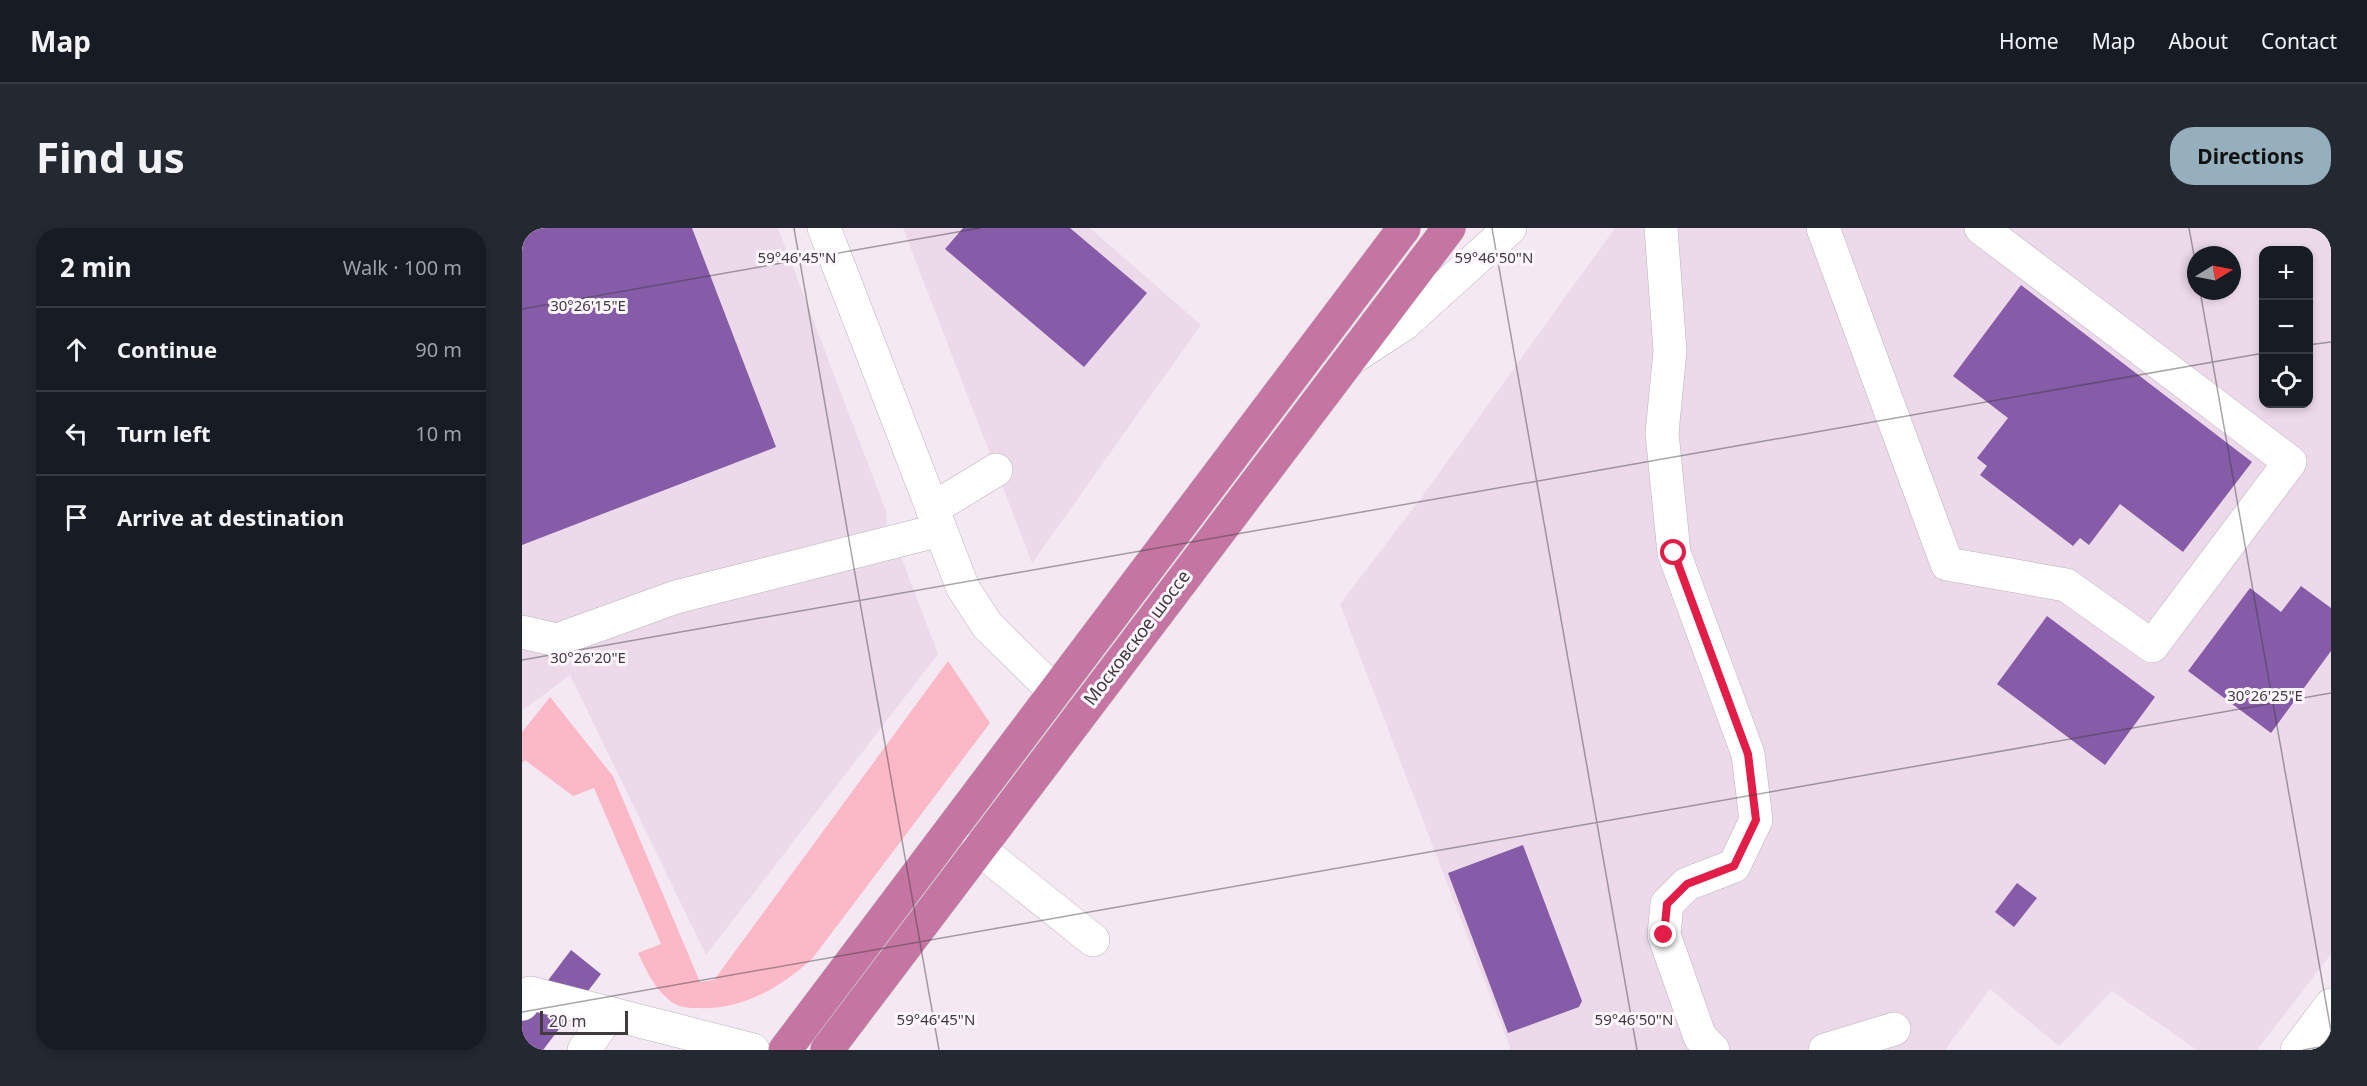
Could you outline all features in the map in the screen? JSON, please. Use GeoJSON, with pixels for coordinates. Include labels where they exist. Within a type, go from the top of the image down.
{"type":"FeatureCollection","features":[{"type":"Feature","properties":{"kind":"highway","name":"Московское шоссе"},"geometry":{"type":"LineString","coordinates":[[785,1050],[1404,228]]}},
{"type":"Feature","properties":{"kind":"highway","name":"Московское шоссе"},"geometry":{"type":"LineString","coordinates":[[826,1050],[1449,228]]}},
{"type":"Feature","properties":{"kind":"street"},"geometry":{"type":"LineString","coordinates":[[824,228],[963,588],[987,625],[1055,692]]}},
{"type":"Feature","properties":{"kind":"street"},"geometry":{"type":"LineString","coordinates":[[1348,361],[1404,324],[1510,228]]}},
{"type":"Feature","properties":{"kind":"street"},"geometry":{"type":"LineString","coordinates":[[1661,228],[1670,351],[1662,433],[1674,553],[1748,754],[1756,820],[1734,866],[1687,884],[1667,904],[1664,935],[1700,1037],[1713,1050]]}},
{"type":"Feature","properties":{"kind":"street"},"geometry":{"type":"LineString","coordinates":[[1823,228],[1947,564],[2066,585],[2152,646],[2290,462],[1981,228]]}},
{"type":"Feature","properties":{"kind":"street"},"geometry":{"type":"LineString","coordinates":[[522,632],[557,640],[676,597],[936,519],[996,470]]}},
{"type":"Feature","properties":{"kind":"street"},"geometry":{"type":"LineString","coordinates":[[978,848],[1093,940]]}},
{"type":"Feature","properties":{"kind":"street"},"geometry":{"type":"LineString","coordinates":[[522,1004],[530,993],[753,1050]]}},
{"type":"Feature","properties":{"kind":"street"},"geometry":{"type":"LineString","coordinates":[[2297,1050],[2331,1005]]}},
{"type":"Feature","properties":{"kind":"street"},"geometry":{"type":"LineString","coordinates":[[584,1050],[610,1013]]}},
{"type":"Feature","properties":{"kind":"street"},"geometry":{"type":"LineString","coordinates":[[1825,1050],[1894,1029]]}},
{"type":"Feature","properties":{"kind":"shaded area"},"geometry":{"type":"Polygon","coordinates":[[[522,228],[778,228],[886,511],[888,561],[895,541],[938,654],[706,955],[570,675],[522,711],[522,228]]]}},
{"type":"Feature","properties":{"kind":"shaded area"},"geometry":{"type":"Polygon","coordinates":[[[903,228],[1090,228],[1201,325],[1032,563],[903,228]]]}},
{"type":"Feature","properties":{"kind":"shaded area"},"geometry":{"type":"Polygon","coordinates":[[[1615,228],[2331,228],[2331,954],[2257,1050],[2197,1050],[2112,991],[2059,1046],[1990,989],[1945,1050],[1511,1050],[1340,604],[1418,502],[1615,228]]]}},
{"type":"Feature","properties":{"kind":"shaded area"},"geometry":{"type":"Polygon","coordinates":[[[948,661],[990,723],[812,959],[773,988],[745,1001],[714,1008],[689,1008],[671,1002],[654,983],[638,953],[661,944],[594,788],[573,796],[525,760],[522,763],[522,732],[550,697],[613,776],[700,982],[714,980],[948,661]]]}},
{"type":"Feature","properties":{"kind":"building"},"geometry":{"type":"Polygon","coordinates":[[[522,228],[692,228],[776,447],[522,545],[522,228]]]}},
{"type":"Feature","properties":{"kind":"building"},"geometry":{"type":"Polygon","coordinates":[[[963,228],[1070,228],[1147,293],[1084,367],[945,249],[963,228]]]}},
{"type":"Feature","properties":{"kind":"building"},"geometry":{"type":"Polygon","coordinates":[[[2021,285],[2252,462],[2183,552],[2120,504],[2089,545],[2080,538],[2073,546],[1980,475],[1987,466],[1977,458],[2008,418],[1953,376],[2021,285]]]}},
{"type":"Feature","properties":{"kind":"building"},"geometry":{"type":"Polygon","coordinates":[[[2301,586],[2331,608],[2331,651],[2271,733],[2188,671],[2250,588],[2281,612],[2301,586]]]}},
{"type":"Feature","properties":{"kind":"building"},"geometry":{"type":"Polygon","coordinates":[[[2047,616],[2155,697],[2105,765],[1997,684],[2047,616]]]}},
{"type":"Feature","properties":{"kind":"building"},"geometry":{"type":"Polygon","coordinates":[[[1523,845],[1582,1001],[1579,1007],[1508,1033],[1448,873],[1523,845]]]}},
{"type":"Feature","properties":{"kind":"building"},"geometry":{"type":"Polygon","coordinates":[[[2017,883],[2037,898],[2014,927],[1995,912],[2017,883]]]}},
{"type":"Feature","properties":{"kind":"building"},"geometry":{"type":"Polygon","coordinates":[[[571,950],[601,974],[543,1050],[522,1050],[522,1015],[571,950]]]}},
{"type":"Feature","properties":{"kind":"route"},"geometry":{"type":"LineString","coordinates":[[1664,935],[1667,904],[1687,884],[1734,866],[1756,820],[1748,754],[1674,553]]}}]}
